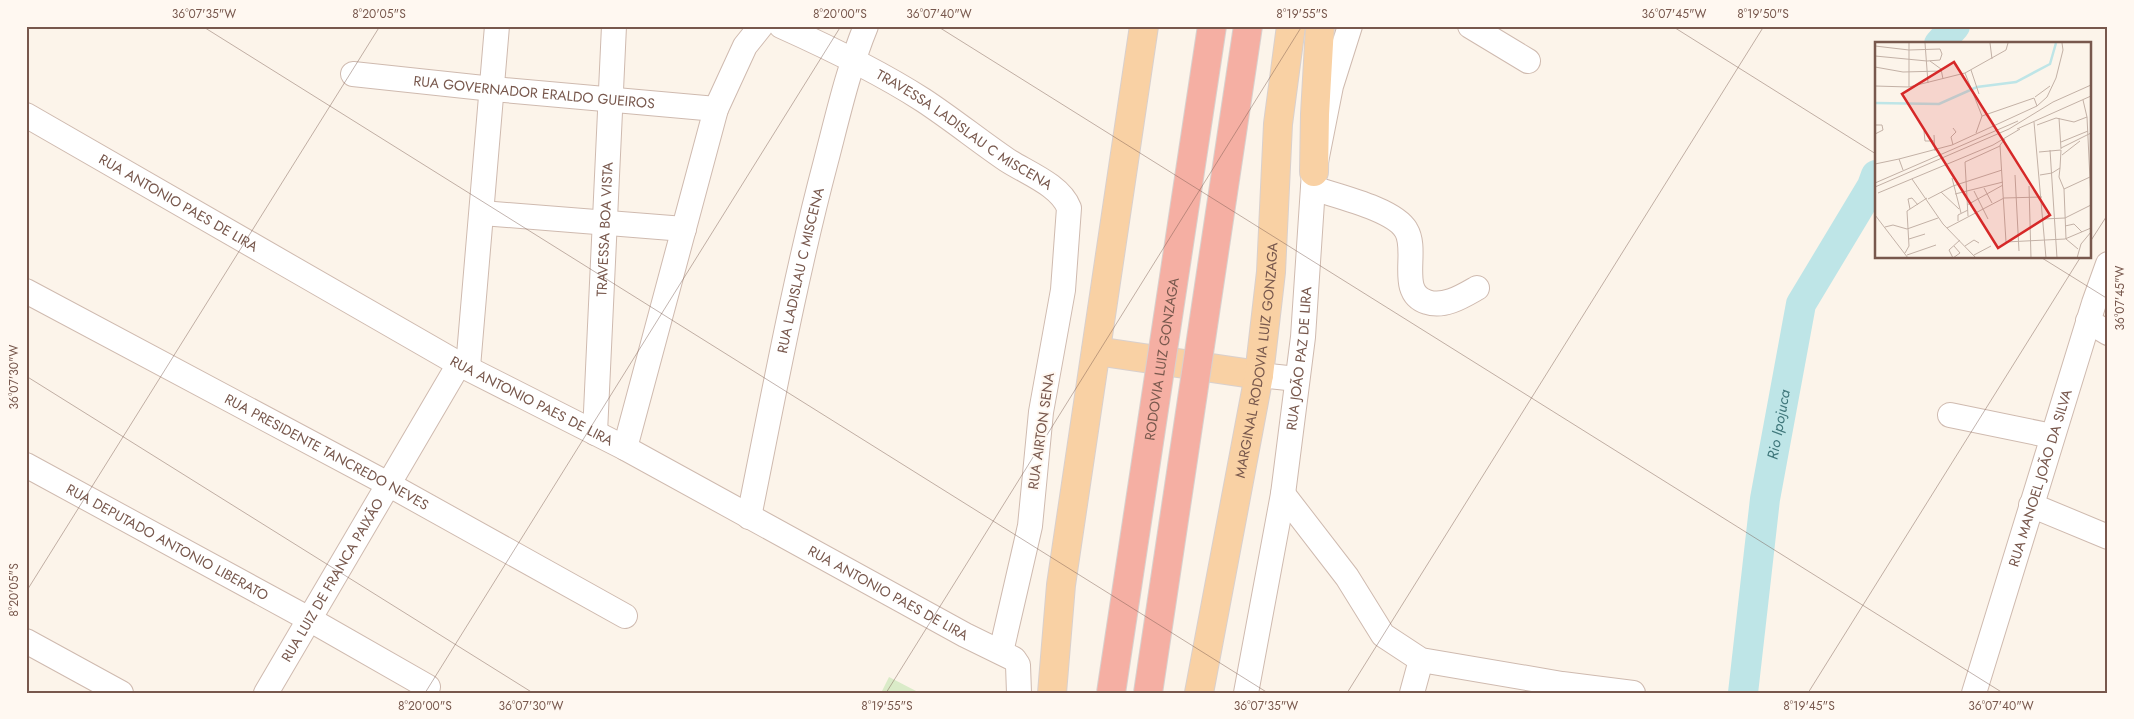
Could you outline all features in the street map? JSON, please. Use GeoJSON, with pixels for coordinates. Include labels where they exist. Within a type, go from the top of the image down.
{"type":"FeatureCollection","features":[{"type":"Feature","properties":{"kind":"highway","name":"RODOVIA LUIZ GONZAGA"},"geometry":{"type":"LineString","coordinates":[[1110,693],[1212,26]]}},
{"type":"Feature","properties":{"kind":"highway"},"geometry":{"type":"LineString","coordinates":[[1148,693],[1248,26]]}},
{"type":"Feature","properties":{"kind":"main road"},"geometry":{"type":"LineString","coordinates":[[1052,693],[1061,585],[1144,26]]}},
{"type":"Feature","properties":{"kind":"main road","name":"MARGINAL RODOVIA LUIZ GONZAGA"},"geometry":{"type":"LineString","coordinates":[[1199,693],[1259,375],[1271,272],[1278,124],[1292,26]]}},
{"type":"Feature","properties":{"kind":"main road"},"geometry":{"type":"LineString","coordinates":[[1314,180],[1315,114],[1320,26]]}},
{"type":"Feature","properties":{"kind":"main road"},"geometry":{"type":"LineString","coordinates":[[1096,351],[1259,375]]}},
{"type":"Feature","properties":{"kind":"street","name":"RUA LUIZ DE FRANCA PAIXÃO"},"geometry":{"type":"LineString","coordinates":[[266,693],[388,484],[464,365],[482,213],[497,26]]}},
{"type":"Feature","properties":{"kind":"street","name":"TRAVESSA BOA VISTA"},"geometry":{"type":"LineString","coordinates":[[595,432],[614,26]]}},
{"type":"Feature","properties":{"kind":"street"},"geometry":{"type":"LineString","coordinates":[[625,448],[716,109],[745,46],[761,26]]}},
{"type":"Feature","properties":{"kind":"street"},"geometry":{"type":"LineString","coordinates":[[781,26],[853,59]]}},
{"type":"Feature","properties":{"kind":"street","name":"RUA LADISLAU C MISCENA"},"geometry":{"type":"LineString","coordinates":[[749,517],[797,277],[853,59],[866,26]]}},
{"type":"Feature","properties":{"kind":"street","name":"RUA JOÃO PAZ DE LIRA"},"geometry":{"type":"LineString","coordinates":[[1246,693],[1283,494],[1304,328],[1314,180],[1331,86],[1350,26]]}},
{"type":"Feature","properties":{"kind":"street"},"geometry":{"type":"LineString","coordinates":[[1470,26],[1528,61]]}},
{"type":"Feature","properties":{"kind":"street","name":"TRAVESSA LADISLAU C MISCENA"},"geometry":{"type":"LineString","coordinates":[[853,59],[922,100],[1007,160],[1058,192],[1069,208]]}},
{"type":"Feature","properties":{"kind":"street","name":"RUA GOVERNADOR ERALDO GUEIROS"},"geometry":{"type":"LineString","coordinates":[[353,74],[716,109]]}},
{"type":"Feature","properties":{"kind":"street","name":"RUA ANTONIO PAES DE LIRA"},"geometry":{"type":"LineString","coordinates":[[26,115],[464,365],[625,448],[965,636],[1014,659],[1018,665],[1019,693]]}},
{"type":"Feature","properties":{"kind":"street"},"geometry":{"type":"LineString","coordinates":[[1314,180],[1399,221],[1410,239],[1411,284],[1413,292],[1420,300],[1430,303],[1441,303],[1460,298],[1477,288]]}},
{"type":"Feature","properties":{"kind":"street","name":"RUA AIRTON SENA"},"geometry":{"type":"LineString","coordinates":[[1001,652],[1030,526],[1041,412],[1063,290],[1069,208]]}},
{"type":"Feature","properties":{"kind":"street"},"geometry":{"type":"LineString","coordinates":[[482,213],[684,229]]}},
{"type":"Feature","properties":{"kind":"street","name":"RUA MANOEL JOÃO DA SILVA"},"geometry":{"type":"LineString","coordinates":[[1974,693],[2052,436],[2098,327],[2108,264]]}},
{"type":"Feature","properties":{"kind":"street","name":"RUA PRESIDENTE TANCREDO NEVES"},"geometry":{"type":"LineString","coordinates":[[26,291],[388,484],[625,616]]}},
{"type":"Feature","properties":{"kind":"street"},"geometry":{"type":"LineString","coordinates":[[1259,375],[1297,380]]}},
{"type":"Feature","properties":{"kind":"street"},"geometry":{"type":"LineString","coordinates":[[1950,415],[2052,436]]}},
{"type":"Feature","properties":{"kind":"street","name":"RUA DEPUTADO ANTONIO LIBERATO"},"geometry":{"type":"LineString","coordinates":[[26,465],[309,619],[428,687]]}},
{"type":"Feature","properties":{"kind":"street"},"geometry":{"type":"LineString","coordinates":[[1283,494],[1347,577],[1383,635],[1420,660],[1562,684],[1633,693]]}},
{"type":"Feature","properties":{"kind":"street"},"geometry":{"type":"LineString","coordinates":[[2030,504],[2108,537]]}},
{"type":"Feature","properties":{"kind":"street"},"geometry":{"type":"LineString","coordinates":[[26,641],[121,693]]}},
{"type":"Feature","properties":{"kind":"street"},"geometry":{"type":"LineString","coordinates":[[1412,693],[1420,660]]}},
{"type":"Feature","properties":{"kind":"green space"},"geometry":{"type":"Polygon","coordinates":[[[889,677],[918,692],[918,693],[881,693],[889,677]]]}},
{"type":"Feature","properties":{"kind":"waterway","name":"Rio Ipojuca"},"geometry":{"type":"LineString","coordinates":[[1941,42],[1955,26]]}},
{"type":"Feature","properties":{"kind":"waterway","name":"Rio Ipojuca"},"geometry":{"type":"LineString","coordinates":[[1743,693],[1765,499],[1801,304],[1872,186],[1875,178]]}}]}
